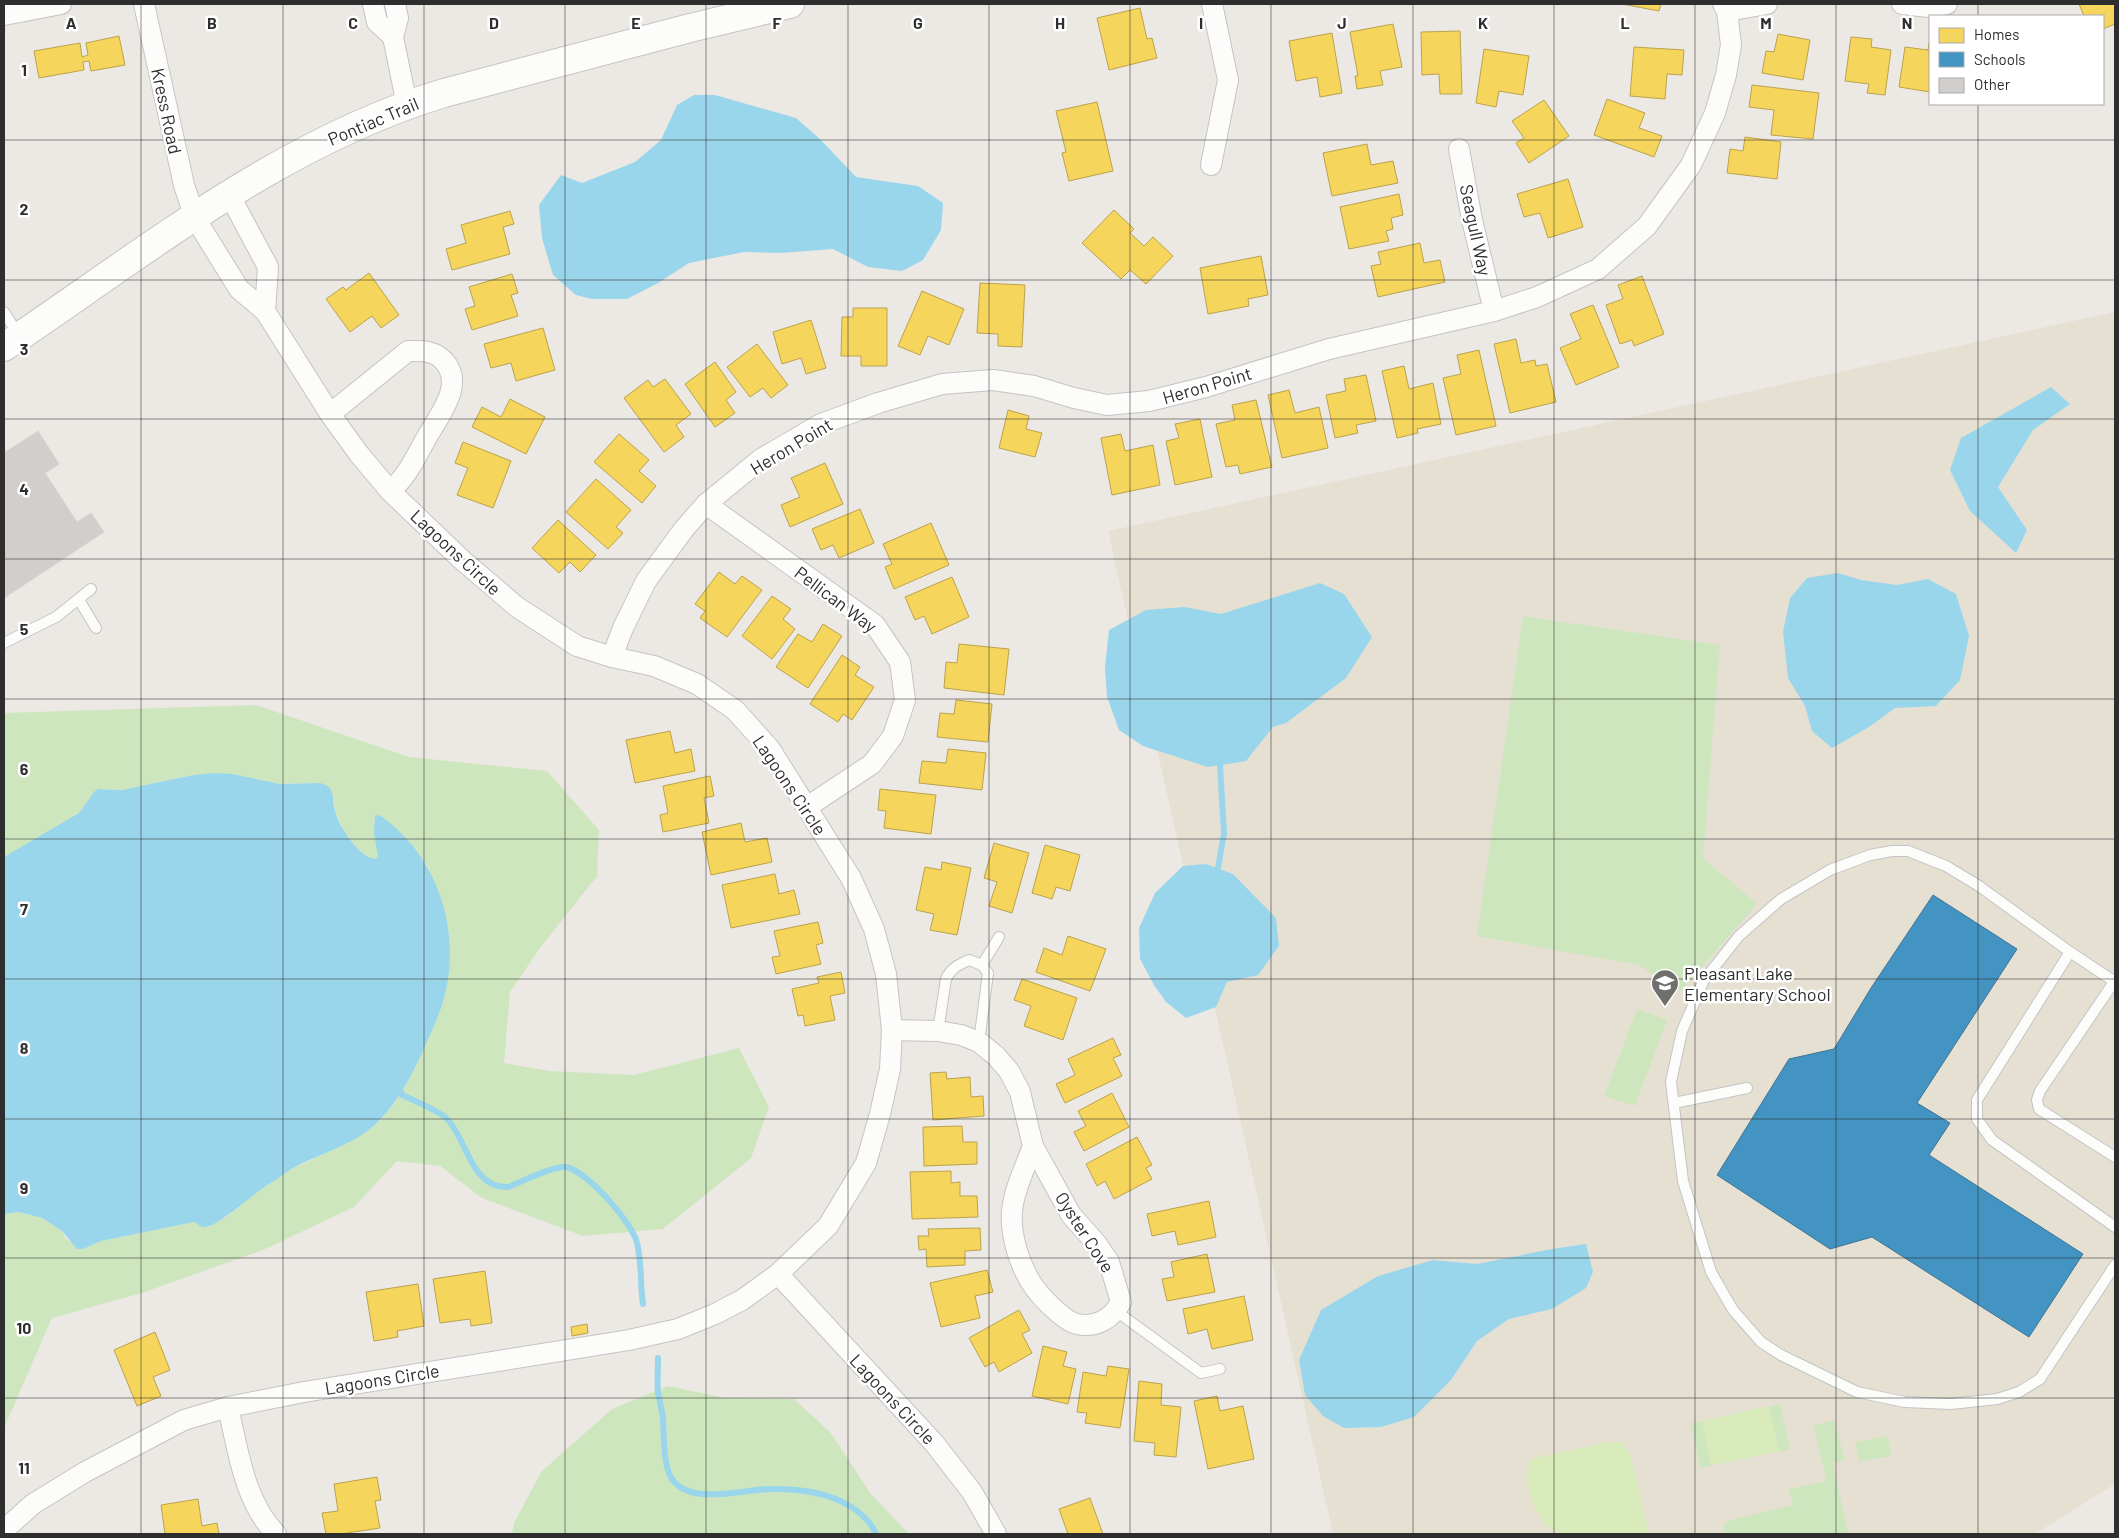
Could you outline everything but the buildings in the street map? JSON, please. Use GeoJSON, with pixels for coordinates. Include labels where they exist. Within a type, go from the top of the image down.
{"type":"FeatureCollection","features":[{"type":"Feature","properties":{"kind":"main road","name":"Pontiac Trail"},"geometry":{"type":"LineString","coordinates":[[12,342],[194,218],[311,148],[353,127],[407,104],[680,31],[790,4]]}},
{"type":"Feature","properties":{"kind":"street"},"geometry":{"type":"LineString","coordinates":[[4,15],[61,4]]}},
{"type":"Feature","properties":{"kind":"street","name":"Kress Road"},"geometry":{"type":"LineString","coordinates":[[144,4],[184,185],[194,218]]}},
{"type":"Feature","properties":{"kind":"street"},"geometry":{"type":"LineString","coordinates":[[373,4],[377,22],[393,37]]}},
{"type":"Feature","properties":{"kind":"street"},"geometry":{"type":"LineString","coordinates":[[395,4],[398,18],[393,37],[407,104]]}},
{"type":"Feature","properties":{"kind":"street"},"geometry":{"type":"LineString","coordinates":[[1211,165],[1228,80],[1212,4]]}},
{"type":"Feature","properties":{"kind":"street"},"geometry":{"type":"LineString","coordinates":[[1725,8],[1767,4]]}},
{"type":"Feature","properties":{"kind":"street"},"geometry":{"type":"LineString","coordinates":[[1902,4],[1929,6],[1947,4]]}},
{"type":"Feature","properties":{"kind":"street","name":"Heron Point"},"geometry":{"type":"LineString","coordinates":[[612,657],[623,628],[646,581],[684,529],[706,504],[761,459],[821,424],[878,403],[942,384],[993,380],[1034,386],[1074,398],[1107,405],[1149,401],[1206,387],[1329,349],[1494,311],[1537,297],[1598,269],[1647,226],[1691,165],[1715,113],[1726,75],[1731,45],[1725,8]]}},
{"type":"Feature","properties":{"kind":"street","name":"Seagull Way"},"geometry":{"type":"LineString","coordinates":[[1459,149],[1472,220],[1494,311]]}},
{"type":"Feature","properties":{"kind":"street"},"geometry":{"type":"LineString","coordinates":[[230,196],[268,267],[266,311]]}},
{"type":"Feature","properties":{"kind":"street","name":"Lagoons Circle"},"geometry":{"type":"LineString","coordinates":[[4,1530],[33,1504],[85,1472],[184,1420],[228,1407],[313,1390],[629,1340],[678,1329],[715,1314],[742,1300],[778,1274],[828,1226],[866,1163],[890,1069],[892,1030],[886,974],[874,929],[851,878],[770,749],[735,710],[697,684],[654,666],[612,657],[577,646],[517,607],[462,560],[390,491],[359,454],[330,414],[266,311],[239,289],[194,218]]}},
{"type":"Feature","properties":{"kind":"street"},"geometry":{"type":"LineString","coordinates":[[330,414],[408,351],[423,351],[437,354],[450,368],[453,382],[452,390],[402,481],[390,491]]}},
{"type":"Feature","properties":{"kind":"street","name":"Pellican Way"},"geometry":{"type":"LineString","coordinates":[[706,504],[875,625],[900,662],[905,700],[894,736],[872,764],[807,807]]}},
{"type":"Feature","properties":{"kind":"street","name":"Oyster Cove"},"geometry":{"type":"LineString","coordinates":[[892,1030],[938,1031],[961,1035],[979,1042],[996,1056],[1009,1072],[1020,1092],[1034,1146],[1071,1215],[1096,1242],[1109,1262],[1121,1302],[1116,1311]]}},
{"type":"Feature","properties":{"kind":"street"},"geometry":{"type":"LineString","coordinates":[[1034,1146],[1020,1181],[1012,1211],[1020,1261],[1034,1288],[1062,1316],[1076,1324],[1095,1324],[1108,1320],[1116,1311]]}},
{"type":"Feature","properties":{"kind":"street","name":"Lagoons Circle"},"geometry":{"type":"LineString","coordinates":[[778,1274],[934,1442],[972,1492],[996,1534]]}},
{"type":"Feature","properties":{"kind":"street"},"geometry":{"type":"LineString","coordinates":[[228,1407],[248,1490],[268,1526],[276,1534]]}},
{"type":"Feature","properties":{"kind":"lane"},"geometry":{"type":"LineString","coordinates":[[4,312],[12,342]]}},
{"type":"Feature","properties":{"kind":"lane"},"geometry":{"type":"LineString","coordinates":[[4,643],[56,617],[91,589]]}},
{"type":"Feature","properties":{"kind":"lane"},"geometry":{"type":"LineString","coordinates":[[79,600],[96,628]]}},
{"type":"Feature","properties":{"kind":"lane"},"geometry":{"type":"LineString","coordinates":[[2115,1157],[2039,1108],[2036,1100],[2040,1091],[2115,982],[1979,886],[1946,866],[1908,851],[1892,851],[1870,855],[1830,870],[1781,899],[1739,936],[1704,980],[1682,1031],[1671,1082],[1682,1180],[1712,1272],[1732,1310],[1762,1342],[1781,1355],[1857,1392],[1905,1402],[1951,1404],[1997,1399],[2019,1392],[2040,1379],[2115,1265]]}},
{"type":"Feature","properties":{"kind":"lane"},"geometry":{"type":"LineString","coordinates":[[982,965],[999,937]]}},
{"type":"Feature","properties":{"kind":"lane"},"geometry":{"type":"LineString","coordinates":[[2070,952],[1977,1100],[1977,1119],[1992,1140],[2115,1227]]}},
{"type":"Feature","properties":{"kind":"lane"},"geometry":{"type":"LineString","coordinates":[[938,1031],[949,972],[956,965],[969,960],[982,965],[988,973],[979,1042]]}},
{"type":"Feature","properties":{"kind":"lane"},"geometry":{"type":"LineString","coordinates":[[1674,1103],[1747,1088]]}},
{"type":"Feature","properties":{"kind":"lane"},"geometry":{"type":"LineString","coordinates":[[1116,1311],[1201,1373],[1220,1369]]}},
{"type":"Feature","properties":{"kind":"shaded area","name":"Pleasant Lake Elementary School"},"geometry":{"type":"Polygon","coordinates":[[[2115,312],[2115,1484],[2035,1534],[1333,1534],[1108,531],[2115,312]]]}},
{"type":"Feature","properties":{"kind":"green space"},"geometry":{"type":"Polygon","coordinates":[[[1523,616],[1720,645],[1703,858],[1757,904],[1681,991],[1638,965],[1477,936],[1523,616]]]}},
{"type":"Feature","properties":{"kind":"green space"},"geometry":{"type":"Polygon","coordinates":[[[256,705],[409,757],[547,771],[599,830],[597,876],[540,948],[510,992],[504,1063],[549,1071],[634,1075],[739,1048],[769,1107],[751,1158],[663,1229],[583,1236],[482,1198],[440,1166],[397,1161],[354,1207],[263,1250],[142,1293],[52,1318],[4,1428],[4,1214],[19,1212],[42,1218],[62,1231],[66,1239],[83,1249],[101,1241],[194,1222],[204,1227],[209,1227],[229,1215],[267,1184],[298,1166],[349,1142],[379,1122],[395,1102],[414,1070],[443,1002],[450,959],[449,935],[428,867],[402,834],[374,819],[378,856],[376,859],[363,853],[346,834],[336,813],[332,796],[320,783],[280,784],[233,774],[193,775],[122,790],[103,789],[86,803],[79,813],[4,857],[4,713],[256,705]]]}},
{"type":"Feature","properties":{"kind":"green space"},"geometry":{"type":"Polygon","coordinates":[[[1637,1009],[1667,1020],[1635,1106],[1604,1096],[1637,1009]]]}},
{"type":"Feature","properties":{"kind":"green space"},"geometry":{"type":"Polygon","coordinates":[[[668,1386],[725,1398],[794,1399],[831,1433],[870,1493],[909,1534],[512,1534],[514,1523],[541,1472],[612,1409],[668,1386]]]}},
{"type":"Feature","properties":{"kind":"green space"},"geometry":{"type":"Polygon","coordinates":[[[1780,1404],[1790,1449],[1700,1468],[1691,1423],[1780,1404]]]}},
{"type":"Feature","properties":{"kind":"green space"},"geometry":{"type":"Polygon","coordinates":[[[1769,1406],[1779,1451],[1711,1465],[1702,1421],[1769,1406]]]}},
{"type":"Feature","properties":{"kind":"green space"},"geometry":{"type":"Polygon","coordinates":[[[1834,1420],[1845,1460],[1833,1463],[1848,1534],[1725,1534],[1723,1528],[1727,1521],[1793,1505],[1789,1489],[1827,1481],[1813,1426],[1834,1420]]]}},
{"type":"Feature","properties":{"kind":"green space"},"geometry":{"type":"Polygon","coordinates":[[[1887,1436],[1892,1456],[1859,1462],[1855,1442],[1887,1436]]]}},
{"type":"Feature","properties":{"kind":"green space"},"geometry":{"type":"Polygon","coordinates":[[[1607,1442],[1623,1442],[1631,1456],[1649,1534],[1558,1534],[1544,1523],[1533,1505],[1526,1479],[1530,1459],[1607,1442]]]}},
{"type":"Feature","properties":{"kind":"water"},"geometry":{"type":"Polygon","coordinates":[[[694,95],[715,95],[796,118],[820,139],[856,177],[918,186],[943,203],[941,230],[923,260],[902,271],[868,267],[833,249],[781,253],[744,252],[689,263],[658,283],[627,299],[592,299],[576,295],[553,275],[542,238],[539,205],[561,175],[582,183],[635,162],[661,140],[677,105],[694,95]]]}},
{"type":"Feature","properties":{"kind":"water"},"geometry":{"type":"Polygon","coordinates":[[[2051,387],[2070,404],[2033,430],[1998,487],[2027,530],[2016,553],[1970,511],[1950,470],[1961,438],[2051,387]]]}},
{"type":"Feature","properties":{"kind":"water"},"geometry":{"type":"Polygon","coordinates":[[[1838,573],[1861,580],[1897,585],[1928,579],[1956,594],[1969,636],[1960,680],[1936,706],[1895,708],[1869,727],[1832,748],[1812,731],[1805,706],[1788,678],[1783,632],[1790,598],[1807,578],[1838,573]]]}},
{"type":"Feature","properties":{"kind":"water"},"geometry":{"type":"Polygon","coordinates":[[[1320,583],[1344,594],[1372,637],[1346,678],[1286,723],[1273,727],[1246,761],[1208,767],[1143,746],[1119,730],[1107,697],[1105,667],[1109,630],[1146,610],[1184,607],[1221,614],[1320,583]]]}},
{"type":"Feature","properties":{"kind":"water"},"geometry":{"type":"Polygon","coordinates":[[[233,774],[280,784],[320,783],[326,785],[331,790],[335,811],[345,833],[363,853],[376,859],[378,856],[374,834],[375,816],[379,815],[412,845],[434,880],[447,919],[450,961],[448,982],[443,1002],[414,1070],[391,1107],[369,1130],[341,1146],[292,1169],[263,1188],[217,1223],[203,1227],[194,1222],[101,1241],[83,1249],[77,1249],[62,1231],[42,1218],[19,1212],[4,1214],[4,857],[79,813],[98,789],[122,790],[193,775],[233,774]]]}},
{"type":"Feature","properties":{"kind":"water"},"geometry":{"type":"Polygon","coordinates":[[[1206,864],[1233,874],[1276,918],[1279,946],[1258,975],[1227,982],[1216,1007],[1186,1018],[1166,1002],[1140,959],[1139,928],[1155,893],[1183,866],[1206,864]]]}},
{"type":"Feature","properties":{"kind":"water"},"geometry":{"type":"Polygon","coordinates":[[[1586,1244],[1593,1272],[1586,1288],[1552,1309],[1509,1319],[1477,1341],[1451,1380],[1414,1417],[1381,1427],[1344,1428],[1323,1416],[1305,1395],[1299,1360],[1321,1310],[1378,1276],[1433,1260],[1477,1264],[1586,1244]]]}},
{"type":"Feature","properties":{"kind":"waterway"},"geometry":{"type":"LineString","coordinates":[[1218,868],[1224,833],[1220,765]]}},
{"type":"Feature","properties":{"kind":"waterway"},"geometry":{"type":"LineString","coordinates":[[401,1092],[402,1095],[444,1116],[454,1128],[478,1172],[486,1180],[496,1185],[508,1187],[545,1172],[565,1167],[574,1170],[596,1187],[618,1211],[634,1234],[640,1258],[643,1304]]}},
{"type":"Feature","properties":{"kind":"waterway"},"geometry":{"type":"LineString","coordinates":[[658,1358],[658,1393],[662,1409],[665,1459],[672,1479],[681,1487],[692,1492],[705,1494],[762,1489],[793,1490],[822,1494],[840,1501],[857,1511],[868,1521],[876,1534]]}},
{"type":"Feature","properties":{"kind":"place","name":"Pleasant Lake Elementary School"},"geometry":{"type":"Point","coordinates":[1665,1007]}}]}
